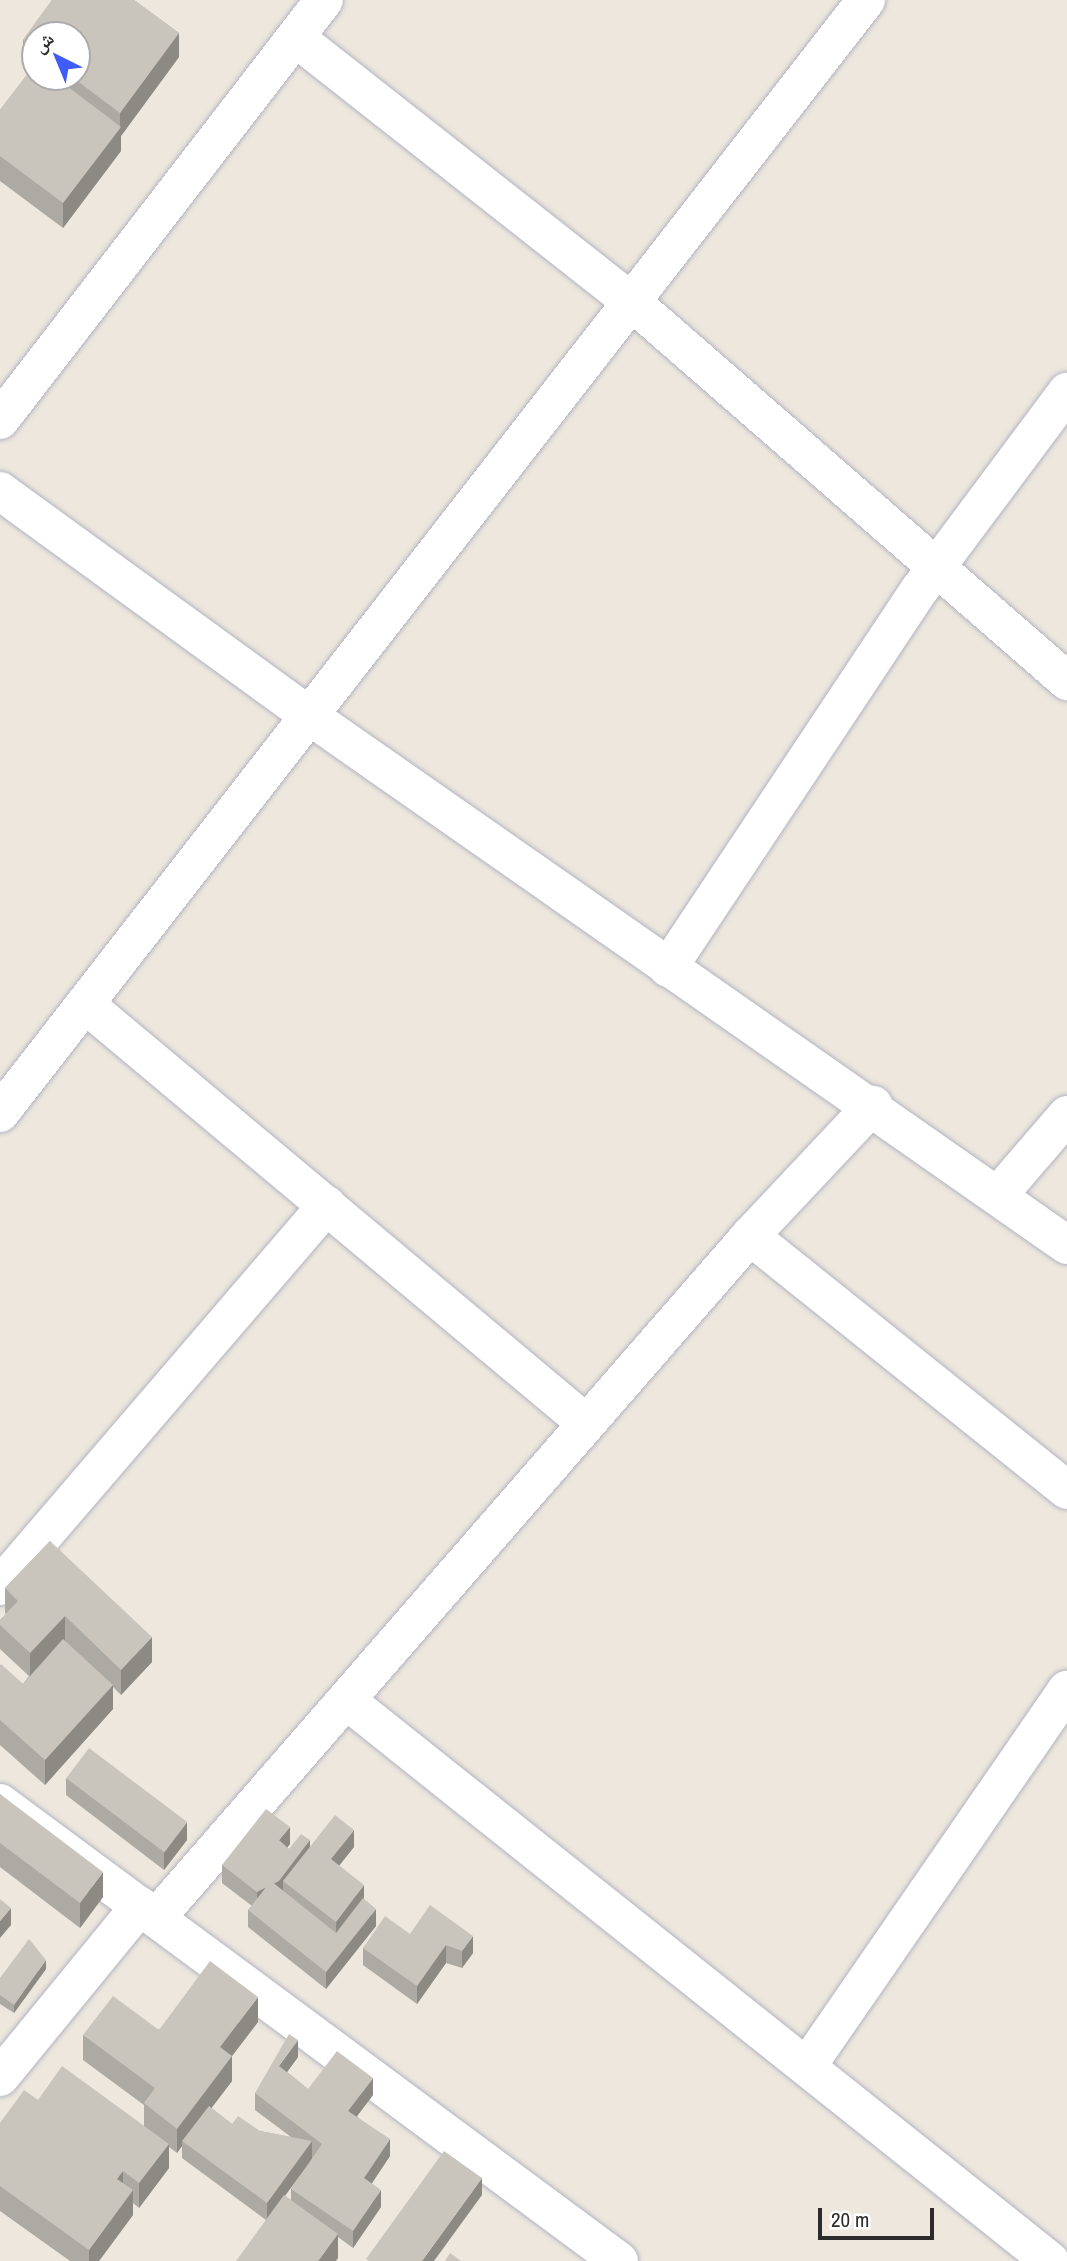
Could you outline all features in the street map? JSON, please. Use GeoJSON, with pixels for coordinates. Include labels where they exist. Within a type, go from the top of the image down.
{"type":"FeatureCollection","features":[{"type":"Feature","properties":{"kind":"street"},"geometry":{"type":"LineString","coordinates":[[3,410],[324,0]]}},
{"type":"Feature","properties":{"kind":"street"},"geometry":{"type":"LineString","coordinates":[[4,1099],[85,1004],[633,303],[866,0]]}},
{"type":"Feature","properties":{"kind":"street"},"geometry":{"type":"LineString","coordinates":[[296,38],[633,303],[938,564],[1067,681]]}},
{"type":"Feature","properties":{"kind":"street"},"geometry":{"type":"LineString","coordinates":[[668,968],[938,564],[1067,392]]}},
{"type":"Feature","properties":{"kind":"street"},"geometry":{"type":"LineString","coordinates":[[0,491],[310,717],[668,968],[1000,1193],[1067,1245]]}},
{"type":"Feature","properties":{"kind":"street"},"geometry":{"type":"LineString","coordinates":[[85,1004],[586,1423]]}},
{"type":"Feature","properties":{"kind":"street"},"geometry":{"type":"LineString","coordinates":[[0,2077],[148,1912],[346,1700],[750,1236],[873,1105]]}},
{"type":"Feature","properties":{"kind":"street"},"geometry":{"type":"LineString","coordinates":[[1000,1193],[1067,1115]]}},
{"type":"Feature","properties":{"kind":"street"},"geometry":{"type":"LineString","coordinates":[[0,1586],[327,1205]]}},
{"type":"Feature","properties":{"kind":"street"},"geometry":{"type":"LineString","coordinates":[[750,1236],[1067,1490]]}},
{"type":"Feature","properties":{"kind":"street"},"geometry":{"type":"LineString","coordinates":[[808,2065],[1067,1690]]}},
{"type":"Feature","properties":{"kind":"street"},"geometry":{"type":"LineString","coordinates":[[346,1700],[808,2065],[1050,2261]]}},
{"type":"Feature","properties":{"kind":"street"},"geometry":{"type":"LineString","coordinates":[[0,1803],[619,2261]]}},
{"type":"Feature","properties":{"kind":"building"},"geometry":{"type":"Polygon","coordinates":[[[52,0],[134,0],[179,33],[120,113],[91,91],[91,21],[37,21],[52,0]]]}},
{"type":"Feature","properties":{"kind":"building"},"geometry":{"type":"Polygon","coordinates":[[[21,82],[21,91],[73,91],[121,127],[63,203],[0,156],[0,110],[21,82]]]}},
{"type":"Feature","properties":{"kind":"building"},"geometry":{"type":"Polygon","coordinates":[[[50,1541],[152,1637],[121,1670],[65,1616],[30,1653],[0,1625],[0,1620],[18,1601],[5,1588],[50,1541]]]}},
{"type":"Feature","properties":{"kind":"building"},"geometry":{"type":"Polygon","coordinates":[[[63,1639],[113,1685],[45,1760],[0,1720],[0,1666],[1,1664],[23,1684],[63,1639]]]}},
{"type":"Feature","properties":{"kind":"building"},"geometry":{"type":"Polygon","coordinates":[[[89,1748],[187,1822],[164,1852],[66,1778],[89,1748]]]}},
{"type":"Feature","properties":{"kind":"building"},"geometry":{"type":"Polygon","coordinates":[[[0,1794],[103,1872],[80,1903],[0,1843],[0,1794]]]}},
{"type":"Feature","properties":{"kind":"building"},"geometry":{"type":"Polygon","coordinates":[[[266,1809],[290,1827],[279,1840],[289,1849],[301,1834],[310,1840],[279,1881],[257,1892],[222,1865],[266,1809]]]}},
{"type":"Feature","properties":{"kind":"building"},"geometry":{"type":"Polygon","coordinates":[[[335,1815],[354,1830],[331,1859],[364,1885],[336,1922],[283,1881],[335,1815]]]}},
{"type":"Feature","properties":{"kind":"building"},"geometry":{"type":"Polygon","coordinates":[[[271,1881],[336,1933],[363,1898],[376,1909],[326,1972],[248,1910],[271,1881]]]}},
{"type":"Feature","properties":{"kind":"building"},"geometry":{"type":"Polygon","coordinates":[[[0,1899],[11,1908],[0,1921],[0,1899]]]}},
{"type":"Feature","properties":{"kind":"building"},"geometry":{"type":"Polygon","coordinates":[[[430,1905],[473,1936],[462,1951],[446,1945],[417,1986],[363,1948],[385,1916],[410,1934],[430,1905]]]}},
{"type":"Feature","properties":{"kind":"building"},"geometry":{"type":"Polygon","coordinates":[[[29,1939],[46,1960],[14,2005],[0,1995],[0,1978],[29,1939]]]}},
{"type":"Feature","properties":{"kind":"building"},"geometry":{"type":"Polygon","coordinates":[[[210,1961],[258,1997],[220,2047],[232,2056],[177,2129],[144,2103],[155,2088],[83,2035],[113,1996],[159,2030],[210,1961]]]}},
{"type":"Feature","properties":{"kind":"building"},"geometry":{"type":"Polygon","coordinates":[[[289,2034],[298,2040],[279,2066],[308,2089],[337,2051],[373,2078],[348,2111],[390,2139],[364,2178],[381,2190],[353,2231],[291,2189],[322,2144],[255,2093],[289,2034]]]}},
{"type":"Feature","properties":{"kind":"building"},"geometry":{"type":"Polygon","coordinates":[[[62,2066],[169,2144],[139,2183],[123,2171],[117,2179],[133,2190],[89,2250],[0,2186],[0,2123],[24,2090],[38,2100],[62,2066]]]}},
{"type":"Feature","properties":{"kind":"building"},"geometry":{"type":"Polygon","coordinates":[[[209,2106],[232,2124],[238,2116],[260,2131],[312,2141],[267,2203],[182,2141],[209,2106]]]}},
{"type":"Feature","properties":{"kind":"building"},"geometry":{"type":"Polygon","coordinates":[[[444,2151],[482,2178],[422,2261],[366,2259],[444,2151]]]}},
{"type":"Feature","properties":{"kind":"building"},"geometry":{"type":"Polygon","coordinates":[[[284,2195],[338,2234],[318,2261],[236,2261],[284,2195]]]}},
{"type":"Feature","properties":{"kind":"building"},"geometry":{"type":"Polygon","coordinates":[[[450,2253],[461,2261],[445,2261],[450,2253]]]}}]}
